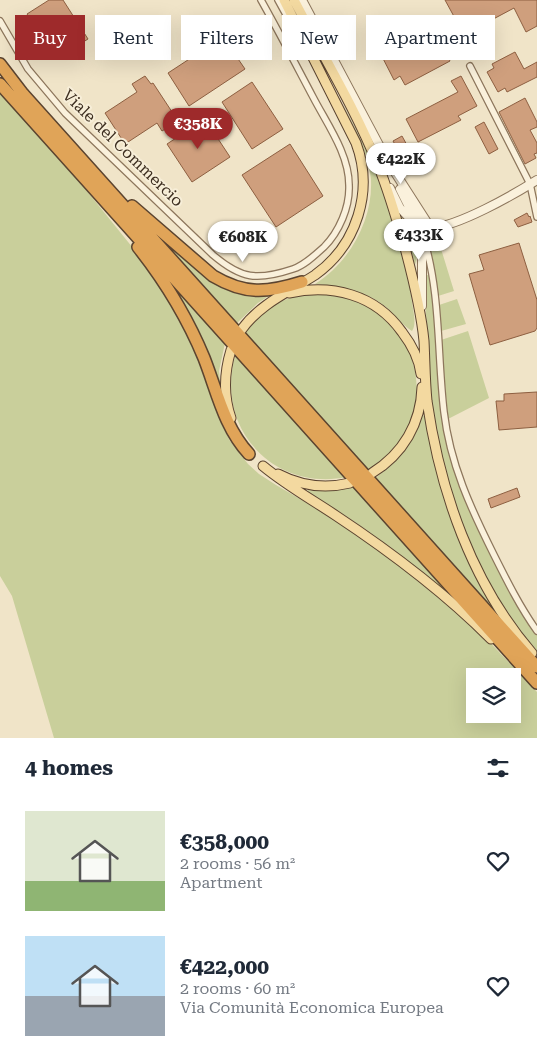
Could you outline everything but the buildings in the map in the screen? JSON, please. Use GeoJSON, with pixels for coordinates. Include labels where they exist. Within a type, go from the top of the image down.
{"type":"FeatureCollection","features":[{"type":"Feature","properties":{"kind":"highway"},"geometry":{"type":"LineString","coordinates":[[0,64],[8,77],[56,131],[537,667]]}},
{"type":"Feature","properties":{"kind":"highway"},"geometry":{"type":"LineString","coordinates":[[0,84],[537,683]]}},
{"type":"Feature","properties":{"kind":"highway"},"geometry":{"type":"LineString","coordinates":[[56,131],[131,206],[213,276],[237,288],[259,291],[282,288],[302,282]]}},
{"type":"Feature","properties":{"kind":"highway"},"geometry":{"type":"LineString","coordinates":[[60,150],[83,182],[143,253],[177,303],[204,358],[230,429],[249,454]]}},
{"type":"Feature","properties":{"kind":"main road"},"geometry":{"type":"LineString","coordinates":[[284,0],[291,15]]}},
{"type":"Feature","properties":{"kind":"main road"},"geometry":{"type":"LineString","coordinates":[[294,0],[378,166],[405,248],[423,338],[427,400]]}},
{"type":"Feature","properties":{"kind":"main road"},"geometry":{"type":"LineString","coordinates":[[242,329],[254,313],[332,261],[345,245],[359,215],[364,188],[363,165],[356,143],[313,60]]}},
{"type":"Feature","properties":{"kind":"main road"},"geometry":{"type":"LineString","coordinates":[[281,294],[303,290],[326,289],[351,294],[366,301],[381,310],[399,327],[414,350],[421,371]]}},
{"type":"Feature","properties":{"kind":"main road"},"geometry":{"type":"LineString","coordinates":[[231,350],[226,375],[226,398],[232,421],[249,454],[282,482],[402,561],[431,584],[490,637],[537,688]]}},
{"type":"Feature","properties":{"kind":"main road"},"geometry":{"type":"LineString","coordinates":[[424,351],[421,371],[422,383],[442,473],[452,508],[489,593],[505,618],[537,659]]}},
{"type":"Feature","properties":{"kind":"main road"},"geometry":{"type":"LineString","coordinates":[[372,474],[392,459],[407,439],[417,415],[422,383]]}},
{"type":"Feature","properties":{"kind":"main road"},"geometry":{"type":"LineString","coordinates":[[263,466],[284,477],[306,484],[328,486],[350,483]]}},
{"type":"Feature","properties":{"kind":"street","name":"Viale del Commercio"},"geometry":{"type":"LineString","coordinates":[[0,21],[28,69],[54,101],[213,255],[230,269],[244,275],[277,274],[298,268],[331,240],[349,198],[349,183],[339,147],[261,0]]}},
{"type":"Feature","properties":{"kind":"street"},"geometry":{"type":"LineString","coordinates":[[278,0],[286,15]]}},
{"type":"Feature","properties":{"kind":"street"},"geometry":{"type":"LineString","coordinates":[[302,0],[427,233],[439,335],[444,411],[449,442],[468,504],[512,590],[537,630]]}},
{"type":"Feature","properties":{"kind":"street"},"geometry":{"type":"LineString","coordinates":[[470,66],[534,182],[537,217]]}},
{"type":"Feature","properties":{"kind":"street"},"geometry":{"type":"LineString","coordinates":[[387,160],[415,221]]}},
{"type":"Feature","properties":{"kind":"street"},"geometry":{"type":"LineString","coordinates":[[378,166],[400,208],[427,233]]}},
{"type":"Feature","properties":{"kind":"street"},"geometry":{"type":"LineString","coordinates":[[427,233],[454,222],[534,182]]}},
{"type":"Feature","properties":{"kind":"street"},"geometry":{"type":"LineString","coordinates":[[423,338],[421,277],[427,233]]}},
{"type":"Feature","properties":{"kind":"street"},"geometry":{"type":"LineString","coordinates":[[421,277],[428,272],[432,275]]}},
{"type":"Feature","properties":{"kind":"green space"},"geometry":{"type":"Polygon","coordinates":[[[0,91],[53,149],[162,284],[171,298],[201,363],[222,425],[230,441],[248,464],[276,485],[338,521],[418,578],[480,632],[514,668],[466,668],[466,723],[521,723],[521,675],[537,692],[537,738],[54,738],[12,596],[0,576],[0,91]]]}},
{"type":"Feature","properties":{"kind":"green space"},"geometry":{"type":"Polygon","coordinates":[[[343,104],[377,176],[395,225],[408,276],[414,321],[412,331],[386,307],[370,297],[343,288],[315,284],[338,265],[348,252],[363,225],[371,195],[370,170],[367,160],[343,104]]]}},
{"type":"Feature","properties":{"kind":"green space"},"geometry":{"type":"Polygon","coordinates":[[[402,217],[418,234],[420,243],[415,265],[402,217]]]}},
{"type":"Feature","properties":{"kind":"green space"},"geometry":{"type":"Polygon","coordinates":[[[159,234],[212,279],[255,294],[270,295],[258,303],[236,324],[157,235],[159,234]]]}},
{"type":"Feature","properties":{"kind":"green space"},"geometry":{"type":"Polygon","coordinates":[[[438,239],[454,291],[438,296],[430,245],[438,239]]]}},
{"type":"Feature","properties":{"kind":"green space"},"geometry":{"type":"Polygon","coordinates":[[[159,268],[225,343],[219,371],[220,381],[216,381],[159,268]]]}},
{"type":"Feature","properties":{"kind":"green space"},"geometry":{"type":"Polygon","coordinates":[[[427,275],[431,276],[441,412],[448,449],[469,510],[520,608],[537,635],[537,654],[511,618],[489,582],[470,544],[455,505],[443,465],[435,423],[430,380],[425,298],[427,275]]]}},
{"type":"Feature","properties":{"kind":"green space"},"geometry":{"type":"Polygon","coordinates":[[[311,293],[351,299],[373,310],[393,327],[407,347],[415,369],[417,392],[413,414],[404,436],[389,455],[368,470],[245,334],[250,325],[264,311],[282,301],[311,293]]]}},
{"type":"Feature","properties":{"kind":"green space"},"geometry":{"type":"Polygon","coordinates":[[[457,299],[466,324],[441,331],[439,305],[457,299]]]}},
{"type":"Feature","properties":{"kind":"green space"},"geometry":{"type":"Polygon","coordinates":[[[468,331],[489,398],[448,419],[441,340],[468,331]]]}},
{"type":"Feature","properties":{"kind":"green space"},"geometry":{"type":"Polygon","coordinates":[[[236,353],[347,477],[320,479],[295,474],[273,464],[255,448],[241,428],[233,405],[231,380],[236,353]]]}},
{"type":"Feature","properties":{"kind":"green space"},"geometry":{"type":"Polygon","coordinates":[[[422,415],[427,417],[447,505],[502,619],[498,618],[374,479],[397,459],[410,443],[422,415]]]}},
{"type":"Feature","properties":{"kind":"green space"},"geometry":{"type":"Polygon","coordinates":[[[355,487],[470,615],[392,549],[351,519],[307,493],[308,490],[324,491],[355,487]]]}}]}
